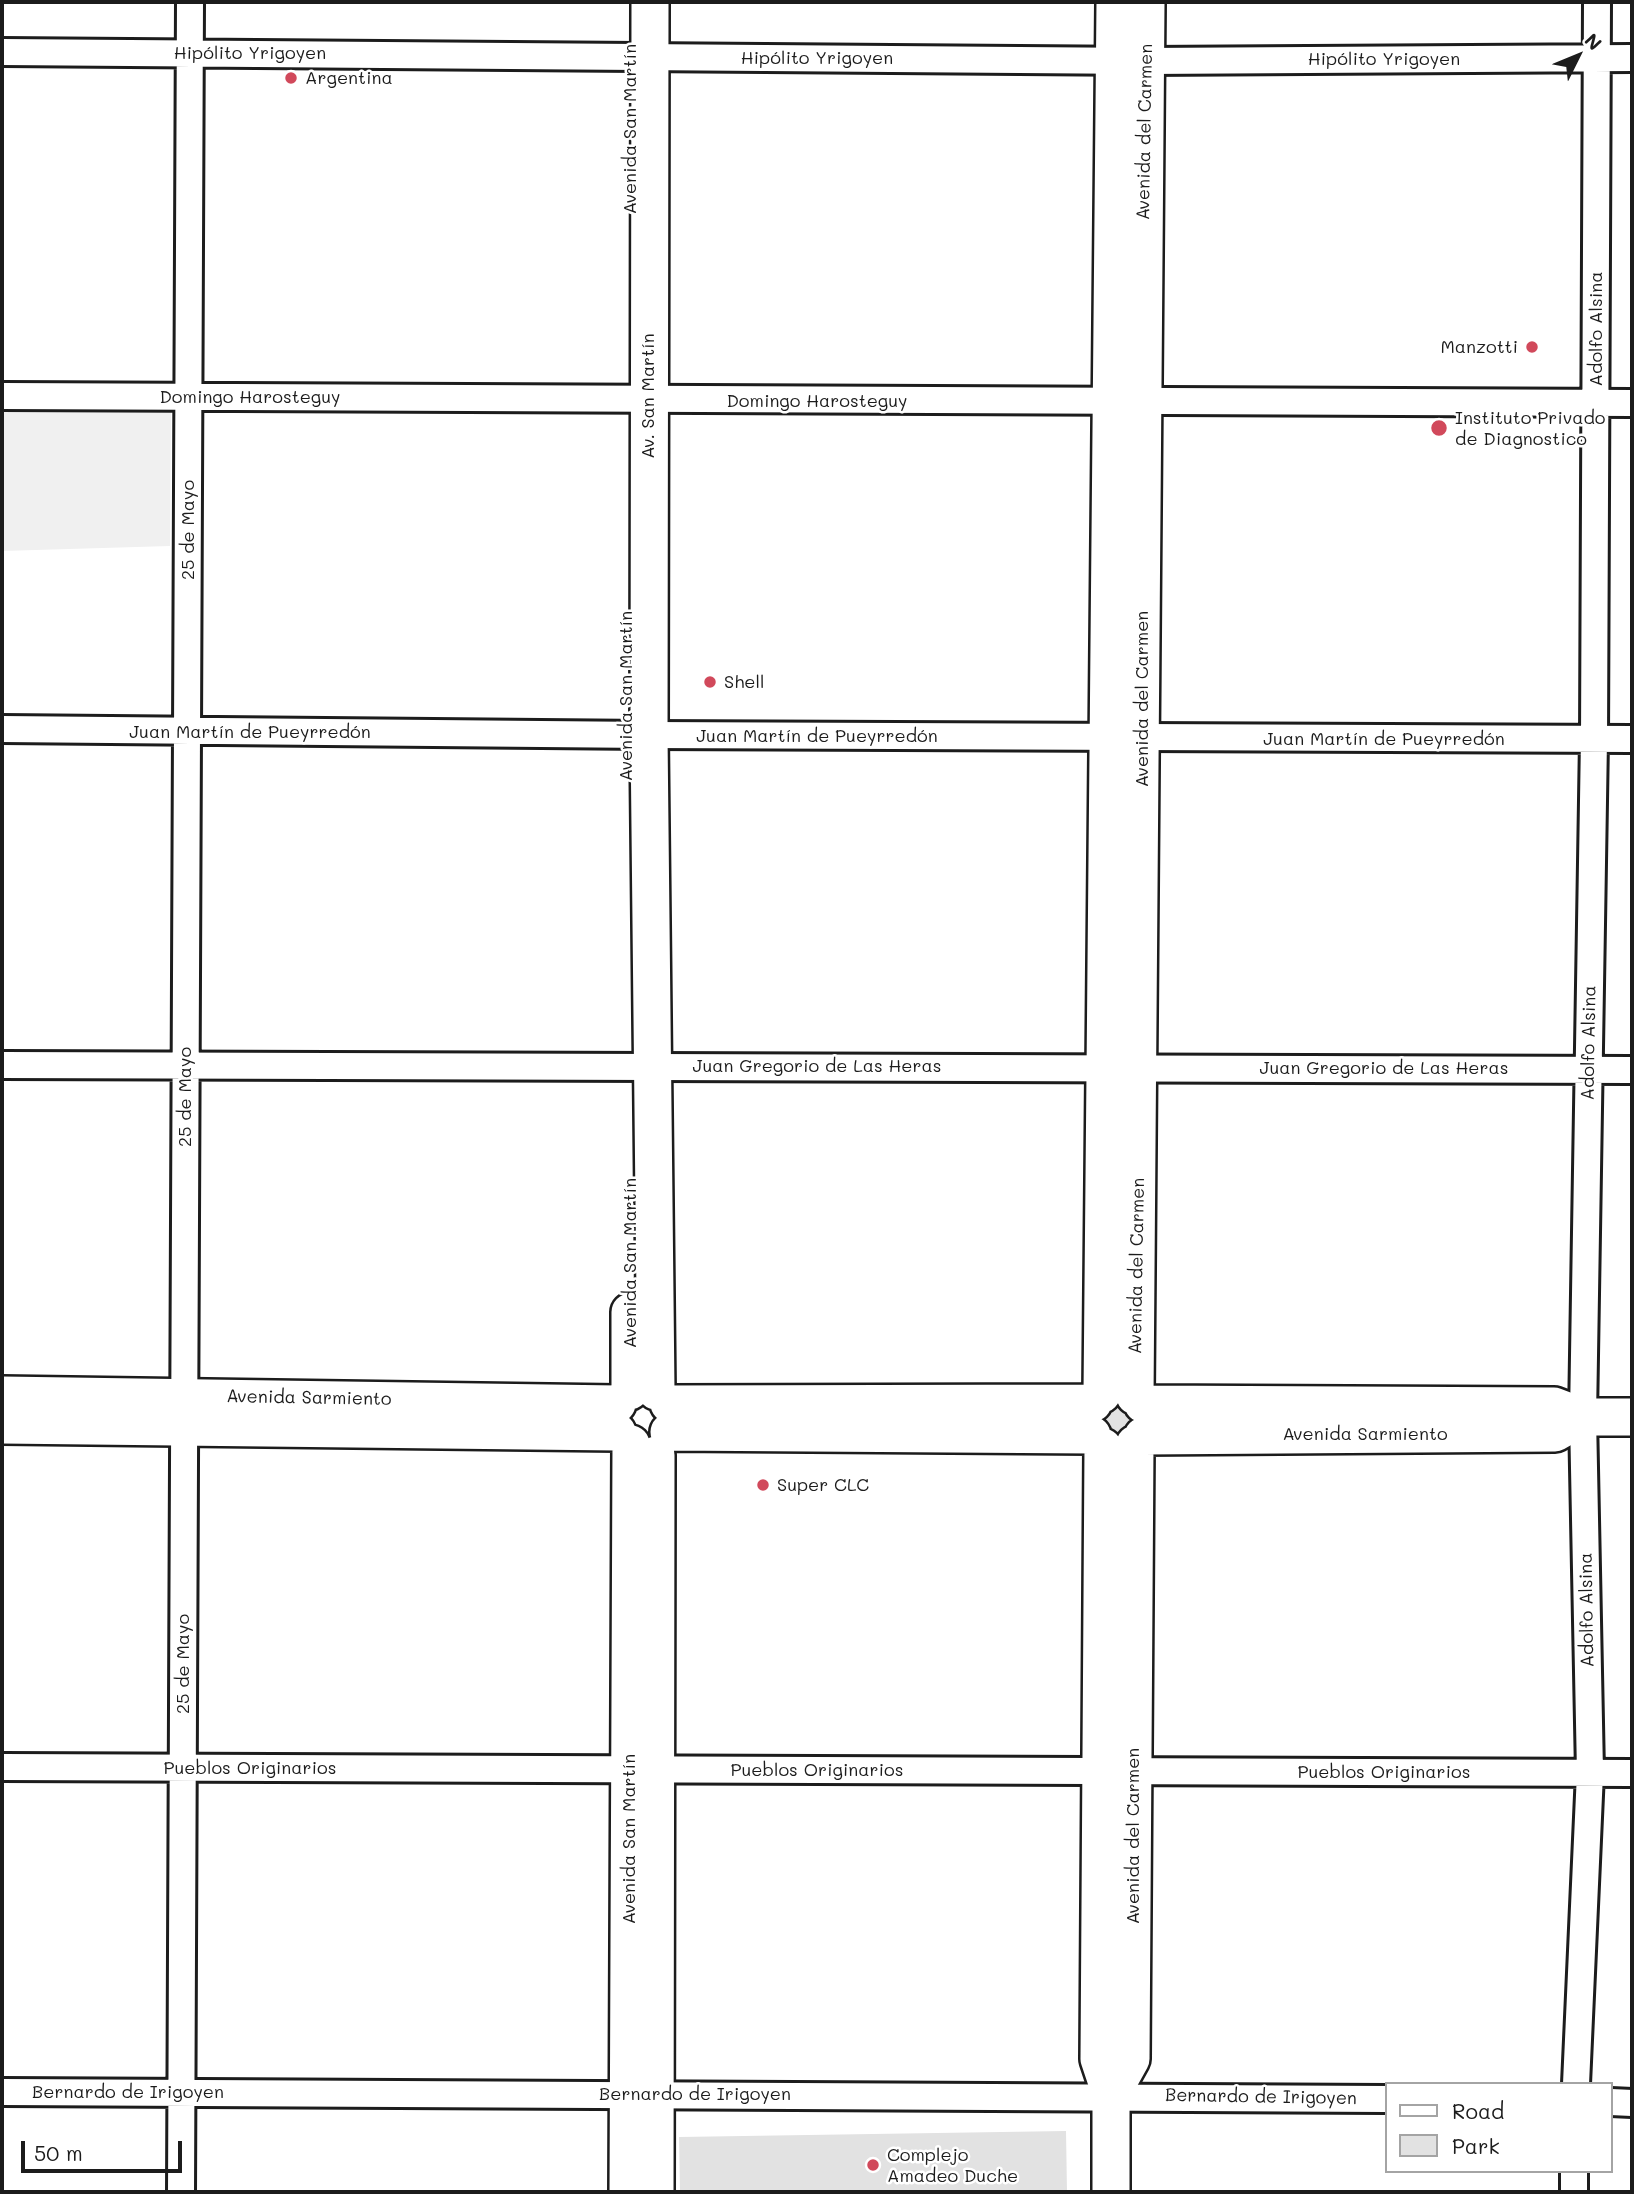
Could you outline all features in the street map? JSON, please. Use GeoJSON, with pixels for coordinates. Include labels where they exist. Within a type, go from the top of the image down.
{"type":"FeatureCollection","features":[{"type":"Feature","properties":{"kind":"main road","name":"Avenida San Martín"},"geometry":{"type":"LineString","coordinates":[[629,2],[640,56]]}},
{"type":"Feature","properties":{"kind":"main road","name":"Avenida San Martín"},"geometry":{"type":"LineString","coordinates":[[650,2],[640,56],[637,734],[642,1067],[642,2094],[655,2192]]}},
{"type":"Feature","properties":{"kind":"main road","name":"Avenida del Carmen"},"geometry":{"type":"LineString","coordinates":[[1115,2],[1130,60]]}},
{"type":"Feature","properties":{"kind":"main road","name":"Avenida del Carmen"},"geometry":{"type":"LineString","coordinates":[[1111,2192],[1111,2095],[1131,2059],[1117,1771],[1118,1420],[1130,60],[1146,2]]}},
{"type":"Feature","properties":{"kind":"main road","name":"Avenida Sarmiento"},"geometry":{"type":"LineString","coordinates":[[2,1395],[185,1411],[643,1418],[1118,1420],[1555,1433],[1583,1417],[1632,1418]]}},
{"type":"Feature","properties":{"kind":"main road","name":"Avenida Sarmiento"},"geometry":{"type":"LineString","coordinates":[[2,1424],[185,1411]]}},
{"type":"Feature","properties":{"kind":"main road","name":"Avenida San Martín"},"geometry":{"type":"LineString","coordinates":[[628,2192],[642,2094]]}},
{"type":"Feature","properties":{"kind":"street","name":"25 de Mayo"},"geometry":{"type":"LineString","coordinates":[[181,2192],[190,2]]}},
{"type":"Feature","properties":{"kind":"street","name":"Adolfo Alsina"},"geometry":{"type":"LineString","coordinates":[[1576,2082],[1590,1773],[1583,1417],[1594,739],[1597,2]]}},
{"type":"Feature","properties":{"kind":"street","name":"Hipólito Yrigoyen"},"geometry":{"type":"LineString","coordinates":[[2,52],[1130,60],[1632,58]]}},
{"type":"Feature","properties":{"kind":"street","name":"Domingo Harosteguy"},"geometry":{"type":"LineString","coordinates":[[2,396],[1632,403]]}},
{"type":"Feature","properties":{"kind":"street","name":"Juan Martín de Pueyrredón"},"geometry":{"type":"LineString","coordinates":[[2,729],[1632,739]]}},
{"type":"Feature","properties":{"kind":"street","name":"Juan Gregorio de Las Heras"},"geometry":{"type":"LineString","coordinates":[[2,1065],[1632,1070]]}},
{"type":"Feature","properties":{"kind":"street","name":"Pueblos Originarios"},"geometry":{"type":"LineString","coordinates":[[2,1768],[1632,1773]]}},
{"type":"Feature","properties":{"kind":"street","name":"Bernardo de Irigoyen"},"geometry":{"type":"LineString","coordinates":[[2,2092],[1111,2095],[1386,2099]]}},
{"type":"Feature","properties":{"kind":"street"},"geometry":{"type":"LineString","coordinates":[[1613,2102],[1632,2103]]}},
{"type":"Feature","properties":{"kind":"street"},"geometry":{"type":"LineString","coordinates":[[1574,2173],[1574,2192]]}},
{"type":"Feature","properties":{"kind":"shaded area"},"geometry":{"type":"Polygon","coordinates":[[[171,408],[170,546],[2,551],[2,410],[171,408]]]}},
{"type":"Feature","properties":{"kind":"green space"},"geometry":{"type":"Polygon","coordinates":[[[1118,1406],[1128,1410],[1132,1420],[1128,1430],[1118,1434],[1108,1430],[1104,1420],[1108,1410],[1118,1406]]]}},
{"type":"Feature","properties":{"kind":"green space","name":"Complejo Amadeo Duche"},"geometry":{"type":"Polygon","coordinates":[[[1066,2131],[1067,2192],[680,2192],[679,2137],[1066,2131]]]}},
{"type":"Feature","properties":{"kind":"place","name":"Argentina"},"geometry":{"type":"Point","coordinates":[291,78]}},
{"type":"Feature","properties":{"kind":"place","name":"Manzotti"},"geometry":{"type":"Point","coordinates":[1532,347]}},
{"type":"Feature","properties":{"kind":"place","name":"Instituto Privado de Diagnostico"},"geometry":{"type":"Point","coordinates":[1439,428]}},
{"type":"Feature","properties":{"kind":"place","name":"Shell"},"geometry":{"type":"Point","coordinates":[710,682]}},
{"type":"Feature","properties":{"kind":"place","name":"Super CLC"},"geometry":{"type":"Point","coordinates":[763,1485]}},
{"type":"Feature","properties":{"kind":"place","name":"Complejo Amadeo Duche"},"geometry":{"type":"Point","coordinates":[873,2165]}}]}
